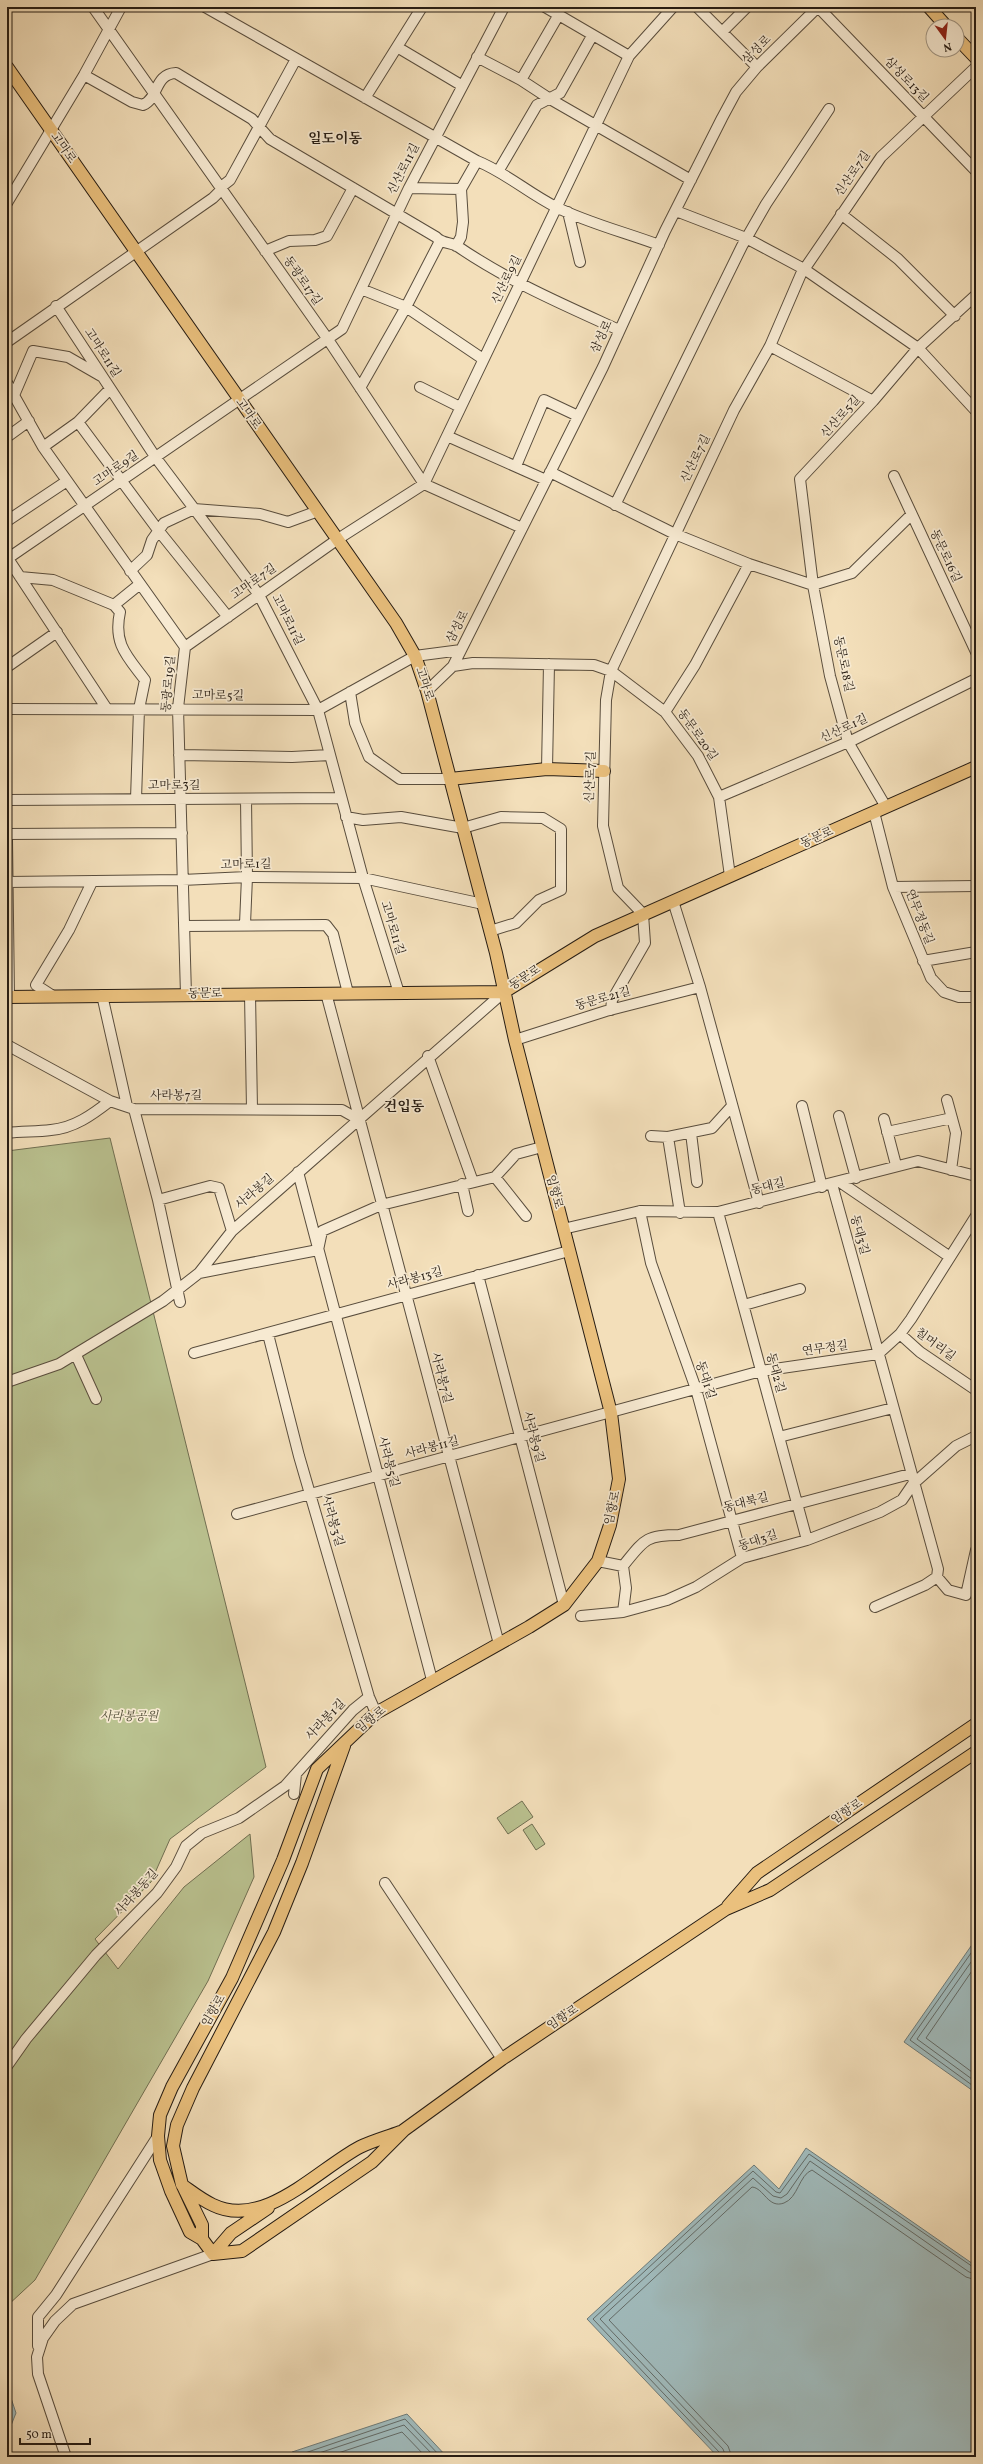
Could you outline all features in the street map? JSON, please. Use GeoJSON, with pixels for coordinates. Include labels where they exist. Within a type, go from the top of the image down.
{"type":"FeatureCollection","features":[{"type":"Feature","properties":{"kind":"main road"},"geometry":{"type":"LineString","coordinates":[[929,7],[939,18]]}},
{"type":"Feature","properties":{"kind":"main road"},"geometry":{"type":"LineString","coordinates":[[965,46],[976,58]]}},
{"type":"Feature","properties":{"kind":"main road","name":"고마로"},"geometry":{"type":"LineString","coordinates":[[7,67],[137,251],[239,400],[338,539],[396,623],[414,656],[427,691],[490,931],[504,992]]}},
{"type":"Feature","properties":{"kind":"main road","name":"동문로"},"geometry":{"type":"LineString","coordinates":[[8,997],[186,994],[504,992],[584,942],[643,914],[976,767]]}},
{"type":"Feature","properties":{"kind":"main road"},"geometry":{"type":"LineString","coordinates":[[450,779],[547,769],[604,771]]}},
{"type":"Feature","properties":{"kind":"main road","name":"임항로"},"geometry":{"type":"LineString","coordinates":[[212,2254],[202,2239],[190,2232],[171,2192],[160,2160],[158,2136],[160,2116],[172,2087],[232,1978],[283,1860],[317,1769],[376,1713],[432,1680],[499,1644],[564,1604],[598,1560],[610,1524],[619,1479],[611,1413],[563,1230],[504,992]]}},
{"type":"Feature","properties":{"kind":"main road","name":"임항로"},"geometry":{"type":"LineString","coordinates":[[726,1909],[757,1873],[976,1724]]}},
{"type":"Feature","properties":{"kind":"main road","name":"임항로"},"geometry":{"type":"LineString","coordinates":[[202,2239],[202,2225],[182,2185],[173,2146],[177,2125],[196,2081],[274,1932],[302,1862],[345,1743]]}},
{"type":"Feature","properties":{"kind":"main road","name":"임항로"},"geometry":{"type":"LineString","coordinates":[[212,2254],[242,2251],[372,2162],[404,2130],[502,2059],[726,1909],[770,1890],[976,1752]]}},
{"type":"Feature","properties":{"kind":"main road","name":"임항로"},"geometry":{"type":"LineString","coordinates":[[212,2254],[231,2233],[360,2147],[404,2130]]}},
{"type":"Feature","properties":{"kind":"main road","name":"임항로"},"geometry":{"type":"LineString","coordinates":[[182,2185],[213,2206],[226,2210],[249,2210],[275,2203]]}},
{"type":"Feature","properties":{"kind":"street","name":"동광로17길"},"geometry":{"type":"LineString","coordinates":[[93,7],[327,338],[424,484]]}},
{"type":"Feature","properties":{"kind":"street"},"geometry":{"type":"LineString","coordinates":[[7,203],[110,31],[108,29],[121,7]]}},
{"type":"Feature","properties":{"kind":"street"},"geometry":{"type":"LineString","coordinates":[[205,7],[477,161],[499,170],[506,177],[557,208],[659,245]]}},
{"type":"Feature","properties":{"kind":"street"},"geometry":{"type":"LineString","coordinates":[[365,98],[422,7]]}},
{"type":"Feature","properties":{"kind":"street","name":"신산로11길"},"geometry":{"type":"LineString","coordinates":[[327,338],[342,329],[396,214],[435,136],[504,7]]}},
{"type":"Feature","properties":{"kind":"street"},"geometry":{"type":"LineString","coordinates":[[545,7],[592,36],[629,56]]}},
{"type":"Feature","properties":{"kind":"street","name":"신산로9길"},"geometry":{"type":"LineString","coordinates":[[424,484],[629,56],[673,7]]}},
{"type":"Feature","properties":{"kind":"street"},"geometry":{"type":"LineString","coordinates":[[698,7],[757,67]]}},
{"type":"Feature","properties":{"kind":"street"},"geometry":{"type":"LineString","coordinates":[[722,32],[747,7]]}},
{"type":"Feature","properties":{"kind":"street","name":"삼성로"},"geometry":{"type":"LineString","coordinates":[[427,691],[453,666],[578,416],[659,245],[736,92],[757,67],[818,7]]}},
{"type":"Feature","properties":{"kind":"street","name":"삼성로13길"},"geometry":{"type":"LineString","coordinates":[[818,7],[976,171]]}},
{"type":"Feature","properties":{"kind":"street"},"geometry":{"type":"LineString","coordinates":[[521,80],[558,16]]}},
{"type":"Feature","properties":{"kind":"street"},"geometry":{"type":"LineString","coordinates":[[499,170],[537,105],[560,93],[592,36]]}},
{"type":"Feature","properties":{"kind":"street"},"geometry":{"type":"LineString","coordinates":[[397,48],[461,85]]}},
{"type":"Feature","properties":{"kind":"street"},"geometry":{"type":"LineString","coordinates":[[477,57],[521,80],[550,99],[691,180]]}},
{"type":"Feature","properties":{"kind":"street"},"geometry":{"type":"LineString","coordinates":[[7,342],[56,306],[213,198],[230,180],[296,59]]}},
{"type":"Feature","properties":{"kind":"street","name":"신산로7길"},"geometry":{"type":"LineString","coordinates":[[643,914],[618,888],[603,826],[606,700],[611,671],[734,410],[770,346],[804,269],[880,157],[976,67]]}},
{"type":"Feature","properties":{"kind":"street"},"geometry":{"type":"LineString","coordinates":[[84,75],[132,102],[143,105],[151,100],[153,92],[164,77],[169,74],[176,73],[252,119],[270,138],[436,237],[440,241],[456,246],[519,284],[620,330]]}},
{"type":"Feature","properties":{"kind":"street"},"geometry":{"type":"LineString","coordinates":[[615,505],[746,238],[766,204],[829,109]]}},
{"type":"Feature","properties":{"kind":"street"},"geometry":{"type":"LineString","coordinates":[[456,246],[461,237],[463,222],[461,189],[477,161]]}},
{"type":"Feature","properties":{"kind":"street"},"geometry":{"type":"LineString","coordinates":[[265,251],[289,241],[315,240],[327,236],[353,188]]}},
{"type":"Feature","properties":{"kind":"street"},"geometry":{"type":"LineString","coordinates":[[409,188],[461,189]]}},
{"type":"Feature","properties":{"kind":"street"},"geometry":{"type":"LineString","coordinates":[[676,211],[746,238],[804,269],[918,348],[976,411]]}},
{"type":"Feature","properties":{"kind":"street"},"geometry":{"type":"LineString","coordinates":[[568,212],[580,262]]}},
{"type":"Feature","properties":{"kind":"street"},"geometry":{"type":"LineString","coordinates":[[841,214],[898,259],[955,316]]}},
{"type":"Feature","properties":{"kind":"street"},"geometry":{"type":"LineString","coordinates":[[360,388],[406,307],[440,241]]}},
{"type":"Feature","properties":{"kind":"street"},"geometry":{"type":"LineString","coordinates":[[361,289],[406,307],[483,359]]}},
{"type":"Feature","properties":{"kind":"street","name":"신산로5길"},"geometry":{"type":"LineString","coordinates":[[813,585],[800,479],[874,401],[918,348],[955,316],[976,295]]}},
{"type":"Feature","properties":{"kind":"street","name":"고마로11길"},"geometry":{"type":"LineString","coordinates":[[56,306],[156,458],[259,595],[318,710],[363,878],[399,993]]}},
{"type":"Feature","properties":{"kind":"street","name":"고마로9길"},"geometry":{"type":"LineString","coordinates":[[107,709],[7,558],[156,458],[327,338]]}},
{"type":"Feature","properties":{"kind":"street"},"geometry":{"type":"LineString","coordinates":[[770,346],[874,401]]}},
{"type":"Feature","properties":{"kind":"street"},"geometry":{"type":"LineString","coordinates":[[15,393],[32,351],[68,357],[103,377]]}},
{"type":"Feature","properties":{"kind":"street","name":"동광로19길"},"geometry":{"type":"LineString","coordinates":[[7,383],[15,393],[43,447],[185,647],[178,708],[186,994]]}},
{"type":"Feature","properties":{"kind":"street"},"geometry":{"type":"LineString","coordinates":[[420,387],[460,407]]}},
{"type":"Feature","properties":{"kind":"street"},"geometry":{"type":"LineString","coordinates":[[43,447],[78,422],[110,389]]}},
{"type":"Feature","properties":{"kind":"street"},"geometry":{"type":"LineString","coordinates":[[516,466],[544,400],[578,416]]}},
{"type":"Feature","properties":{"kind":"street"},"geometry":{"type":"LineString","coordinates":[[7,437],[29,421]]}},
{"type":"Feature","properties":{"kind":"street"},"geometry":{"type":"LineString","coordinates":[[78,422],[158,530],[228,617]]}},
{"type":"Feature","properties":{"kind":"street"},"geometry":{"type":"LineString","coordinates":[[447,436],[516,466],[548,476],[615,505],[675,534],[749,564],[813,585],[852,573],[911,514]]}},
{"type":"Feature","properties":{"kind":"street","name":"동문로16길"},"geometry":{"type":"LineString","coordinates":[[894,476],[976,652]]}},
{"type":"Feature","properties":{"kind":"street"},"geometry":{"type":"LineString","coordinates":[[7,521],[67,482]]}},
{"type":"Feature","properties":{"kind":"street"},"geometry":{"type":"LineString","coordinates":[[338,539],[424,484],[522,528]]}},
{"type":"Feature","properties":{"kind":"street"},"geometry":{"type":"LineString","coordinates":[[130,571],[147,556],[152,540],[164,523],[195,509],[260,514],[288,522],[318,511]]}},
{"type":"Feature","properties":{"kind":"street","name":"고마로7길"},"geometry":{"type":"LineString","coordinates":[[185,647],[338,539]]}},
{"type":"Feature","properties":{"kind":"street"},"geometry":{"type":"LineString","coordinates":[[665,712],[695,666],[749,564]]}},
{"type":"Feature","properties":{"kind":"street"},"geometry":{"type":"LineString","coordinates":[[20,577],[53,580],[114,605],[120,612],[117,635],[123,650],[145,680],[138,708],[136,799]]}},
{"type":"Feature","properties":{"kind":"street"},"geometry":{"type":"LineString","coordinates":[[114,605],[140,584]]}},
{"type":"Feature","properties":{"kind":"street","name":"동문로18길"},"geometry":{"type":"LineString","coordinates":[[813,585],[830,676],[848,742],[886,807]]}},
{"type":"Feature","properties":{"kind":"street"},"geometry":{"type":"LineString","coordinates":[[7,666],[57,632]]}},
{"type":"Feature","properties":{"kind":"street"},"geometry":{"type":"LineString","coordinates":[[318,710],[414,656],[461,650]]}},
{"type":"Feature","properties":{"kind":"street","name":"동문로20길"},"geometry":{"type":"LineString","coordinates":[[453,666],[472,663],[594,665],[611,671],[665,712],[698,756],[720,797],[730,876]]}},
{"type":"Feature","properties":{"kind":"street"},"geometry":{"type":"LineString","coordinates":[[547,769],[549,664]]}},
{"type":"Feature","properties":{"kind":"street","name":"신산로1길"},"geometry":{"type":"LineString","coordinates":[[720,797],[848,742],[976,679]]}},
{"type":"Feature","properties":{"kind":"street"},"geometry":{"type":"LineString","coordinates":[[350,692],[355,723],[369,757],[400,779],[450,779]]}},
{"type":"Feature","properties":{"kind":"street","name":"고마로5길"},"geometry":{"type":"LineString","coordinates":[[7,709],[178,708],[318,710]]}},
{"type":"Feature","properties":{"kind":"street"},"geometry":{"type":"LineString","coordinates":[[179,755],[292,757],[330,755]]}},
{"type":"Feature","properties":{"kind":"street","name":"고마로3길"},"geometry":{"type":"LineString","coordinates":[[7,800],[341,798]]}},
{"type":"Feature","properties":{"kind":"street"},"geometry":{"type":"LineString","coordinates":[[245,924],[247,877],[246,799]]}},
{"type":"Feature","properties":{"kind":"street","name":"연무정동길"},"geometry":{"type":"LineString","coordinates":[[874,812],[893,887],[923,962],[936,986],[944,992],[959,997],[976,997]]}},
{"type":"Feature","properties":{"kind":"street"},"geometry":{"type":"LineString","coordinates":[[346,817],[363,820],[401,817],[463,828],[501,817],[543,818],[561,829],[561,890],[540,900],[516,923],[490,931]]}},
{"type":"Feature","properties":{"kind":"street"},"geometry":{"type":"LineString","coordinates":[[7,834],[182,833]]}},
{"type":"Feature","properties":{"kind":"street"},"geometry":{"type":"LineString","coordinates":[[7,840],[8,997]]}},
{"type":"Feature","properties":{"kind":"street","name":"고마로1길"},"geometry":{"type":"LineString","coordinates":[[8,882],[92,882],[247,877],[363,878],[483,904]]}},
{"type":"Feature","properties":{"kind":"street"},"geometry":{"type":"LineString","coordinates":[[53,996],[36,985],[68,930],[92,882]]}},
{"type":"Feature","properties":{"kind":"street"},"geometry":{"type":"LineString","coordinates":[[893,887],[976,886]]}},
{"type":"Feature","properties":{"kind":"street"},"geometry":{"type":"LineString","coordinates":[[674,901],[700,987],[731,1107],[759,1203]]}},
{"type":"Feature","properties":{"kind":"street"},"geometry":{"type":"LineString","coordinates":[[611,1010],[612,1000],[645,942],[643,914]]}},
{"type":"Feature","properties":{"kind":"street"},"geometry":{"type":"LineString","coordinates":[[184,926],[245,924],[326,925],[333,934],[348,993]]}},
{"type":"Feature","properties":{"kind":"street"},"geometry":{"type":"LineString","coordinates":[[923,962],[976,952]]}},
{"type":"Feature","properties":{"kind":"street","name":"동문로21길"},"geometry":{"type":"LineString","coordinates":[[515,1040],[611,1010],[700,987]]}},
{"type":"Feature","properties":{"kind":"street","name":"사라봉길"},"geometry":{"type":"LineString","coordinates":[[7,1382],[39,1373],[76,1356],[178,1291],[198,1273],[232,1230],[428,1056],[504,992]]}},
{"type":"Feature","properties":{"kind":"street","name":"사라봉7길"},"geometry":{"type":"LineString","coordinates":[[326,993],[358,1119],[499,1644]]}},
{"type":"Feature","properties":{"kind":"street"},"geometry":{"type":"LineString","coordinates":[[250,994],[252,1109]]}},
{"type":"Feature","properties":{"kind":"street"},"geometry":{"type":"LineString","coordinates":[[102,995],[130,1107],[158,1200],[180,1302]]}},
{"type":"Feature","properties":{"kind":"street","name":"사라봉7길"},"geometry":{"type":"LineString","coordinates":[[7,1045],[110,1101],[130,1107],[342,1110],[358,1119]]}},
{"type":"Feature","properties":{"kind":"street"},"geometry":{"type":"LineString","coordinates":[[428,1056],[473,1182]]}},
{"type":"Feature","properties":{"kind":"street"},"geometry":{"type":"LineString","coordinates":[[947,1100],[956,1132],[951,1170]]}},
{"type":"Feature","properties":{"kind":"street"},"geometry":{"type":"LineString","coordinates":[[7,1133],[51,1130],[68,1127],[88,1117],[110,1101]]}},
{"type":"Feature","properties":{"kind":"street","name":"동대3길"},"geometry":{"type":"LineString","coordinates":[[802,1106],[832,1184],[938,1569],[937,1577]]}},
{"type":"Feature","properties":{"kind":"street"},"geometry":{"type":"LineString","coordinates":[[651,1136],[668,1137],[712,1128],[731,1107]]}},
{"type":"Feature","properties":{"kind":"street"},"geometry":{"type":"LineString","coordinates":[[839,1116],[856,1178]]}},
{"type":"Feature","properties":{"kind":"street"},"geometry":{"type":"LineString","coordinates":[[887,1132],[952,1118]]}},
{"type":"Feature","properties":{"kind":"street"},"geometry":{"type":"LineString","coordinates":[[884,1119],[896,1165]]}},
{"type":"Feature","properties":{"kind":"street"},"geometry":{"type":"LineString","coordinates":[[691,1133],[697,1182]]}},
{"type":"Feature","properties":{"kind":"street"},"geometry":{"type":"LineString","coordinates":[[668,1137],[680,1213]]}},
{"type":"Feature","properties":{"kind":"street"},"geometry":{"type":"LineString","coordinates":[[198,1273],[318,1250],[322,1231],[381,1205],[495,1177],[516,1154],[542,1147]]}},
{"type":"Feature","properties":{"kind":"street","name":"동대길"},"geometry":{"type":"LineString","coordinates":[[563,1230],[640,1211],[680,1213],[718,1212],[856,1178],[896,1165],[918,1161],[976,1176]]}},
{"type":"Feature","properties":{"kind":"street","name":"사라봉5길"},"geometry":{"type":"LineString","coordinates":[[298,1172],[432,1680]]}},
{"type":"Feature","properties":{"kind":"street"},"geometry":{"type":"LineString","coordinates":[[495,1177],[526,1216]]}},
{"type":"Feature","properties":{"kind":"street"},"geometry":{"type":"LineString","coordinates":[[462,1184],[468,1211]]}},
{"type":"Feature","properties":{"kind":"street"},"geometry":{"type":"LineString","coordinates":[[832,1184],[950,1257]]}},
{"type":"Feature","properties":{"kind":"street"},"geometry":{"type":"LineString","coordinates":[[158,1200],[210,1186],[219,1188],[232,1230]]}},
{"type":"Feature","properties":{"kind":"street","name":"동대1길"},"geometry":{"type":"LineString","coordinates":[[640,1211],[651,1263],[696,1389],[742,1558]]}},
{"type":"Feature","properties":{"kind":"street","name":"동대2길"},"geometry":{"type":"LineString","coordinates":[[718,1212],[807,1540]]}},
{"type":"Feature","properties":{"kind":"street"},"geometry":{"type":"LineString","coordinates":[[878,1354],[900,1334],[976,1216]]}},
{"type":"Feature","properties":{"kind":"street","name":"사라봉13길"},"geometry":{"type":"LineString","coordinates":[[194,1353],[569,1251]]}},
{"type":"Feature","properties":{"kind":"street","name":"사라봉9길"},"geometry":{"type":"LineString","coordinates":[[478,1275],[564,1604]]}},
{"type":"Feature","properties":{"kind":"street"},"geometry":{"type":"LineString","coordinates":[[744,1305],[800,1290]]}},
{"type":"Feature","properties":{"kind":"street","name":"사라봉3길"},"geometry":{"type":"LineString","coordinates":[[268,1334],[310,1494],[369,1697],[376,1713]]}},
{"type":"Feature","properties":{"kind":"street","name":"칠머리길"},"geometry":{"type":"LineString","coordinates":[[900,1334],[920,1352],[976,1390]]}},
{"type":"Feature","properties":{"kind":"street","name":"연무정길"},"geometry":{"type":"LineString","coordinates":[[611,1413],[762,1371],[878,1354]]}},
{"type":"Feature","properties":{"kind":"street"},"geometry":{"type":"LineString","coordinates":[[76,1356],[96,1399]]}},
{"type":"Feature","properties":{"kind":"street"},"geometry":{"type":"LineString","coordinates":[[779,1437],[893,1408]]}},
{"type":"Feature","properties":{"kind":"street","name":"사라봉11길"},"geometry":{"type":"LineString","coordinates":[[237,1514],[611,1413]]}},
{"type":"Feature","properties":{"kind":"street"},"geometry":{"type":"LineString","coordinates":[[912,1479],[956,1446],[976,1436]]}},
{"type":"Feature","properties":{"kind":"street","name":"동대3길"},"geometry":{"type":"LineString","coordinates":[[581,1616],[623,1612],[667,1600],[696,1587],[742,1558],[807,1540],[880,1512],[902,1500],[912,1479]]}},
{"type":"Feature","properties":{"kind":"street","name":"동대북길"},"geometry":{"type":"LineString","coordinates":[[623,1566],[638,1547],[654,1535],[679,1535],[797,1504],[912,1479]]}},
{"type":"Feature","properties":{"kind":"street"},"geometry":{"type":"LineString","coordinates":[[875,1607],[925,1585],[937,1577],[948,1590],[966,1595],[976,1550]]}},
{"type":"Feature","properties":{"kind":"street"},"geometry":{"type":"LineString","coordinates":[[598,1560],[623,1566],[626,1588],[623,1612]]}},
{"type":"Feature","properties":{"kind":"street","name":"사라봉1길"},"geometry":{"type":"LineString","coordinates":[[304,1763],[353,1710],[369,1697]]}},
{"type":"Feature","properties":{"kind":"street","name":"사라봉동길"},"geometry":{"type":"LineString","coordinates":[[7,2066],[26,2039],[96,1955],[158,1893],[176,1867],[186,1846],[202,1833],[239,1818],[285,1786],[304,1763]]}},
{"type":"Feature","properties":{"kind":"street"},"geometry":{"type":"LineString","coordinates":[[294,1794],[296,1774]]}},
{"type":"Feature","properties":{"kind":"street"},"geometry":{"type":"LineString","coordinates":[[385,1883],[502,2059]]}},
{"type":"Feature","properties":{"kind":"street"},"geometry":{"type":"LineString","coordinates":[[66,2457],[38,2374],[38,2317],[56,2296],[158,2136]]}},
{"type":"Feature","properties":{"kind":"street"},"geometry":{"type":"LineString","coordinates":[[37,2357],[43,2338],[54,2321],[73,2304],[212,2254]]}},
{"type":"Feature","properties":{"kind":"green space","name":"사라봉공원"},"geometry":{"type":"Polygon","coordinates":[[[110,1138],[266,1767],[170,1839],[151,1882],[95,1939],[118,1969],[184,1887],[250,1834],[254,1877],[208,1981],[35,2280],[7,2306],[7,1151],[110,1138]]]}},
{"type":"Feature","properties":{"kind":"green space"},"geometry":{"type":"Polygon","coordinates":[[[522,1801],[533,1817],[508,1834],[497,1818],[522,1801]]]}},
{"type":"Feature","properties":{"kind":"green space"},"geometry":{"type":"Polygon","coordinates":[[[532,1824],[545,1844],[536,1850],[523,1830],[532,1824]]]}},
{"type":"Feature","properties":{"kind":"water"},"geometry":{"type":"Polygon","coordinates":[[[976,1939],[976,2093],[904,2042],[976,1939]]]}},
{"type":"Feature","properties":{"kind":"water"},"geometry":{"type":"Polygon","coordinates":[[[806,2148],[976,2266],[976,2457],[718,2457],[587,2319],[754,2165],[779,2189],[806,2148]]]}},
{"type":"Feature","properties":{"kind":"water"},"geometry":{"type":"Polygon","coordinates":[[[7,2386],[16,2413],[10,2428],[7,2429],[7,2386]]]}},
{"type":"Feature","properties":{"kind":"water"},"geometry":{"type":"Polygon","coordinates":[[[407,2414],[447,2457],[294,2457],[292,2452],[407,2414]]]}},
{"type":"Feature","properties":{"kind":"district","name":"일도이동"},"geometry":{"type":"Point","coordinates":[335,139]}},
{"type":"Feature","properties":{"kind":"district","name":"건입동"},"geometry":{"type":"Point","coordinates":[404,1107]}}]}
